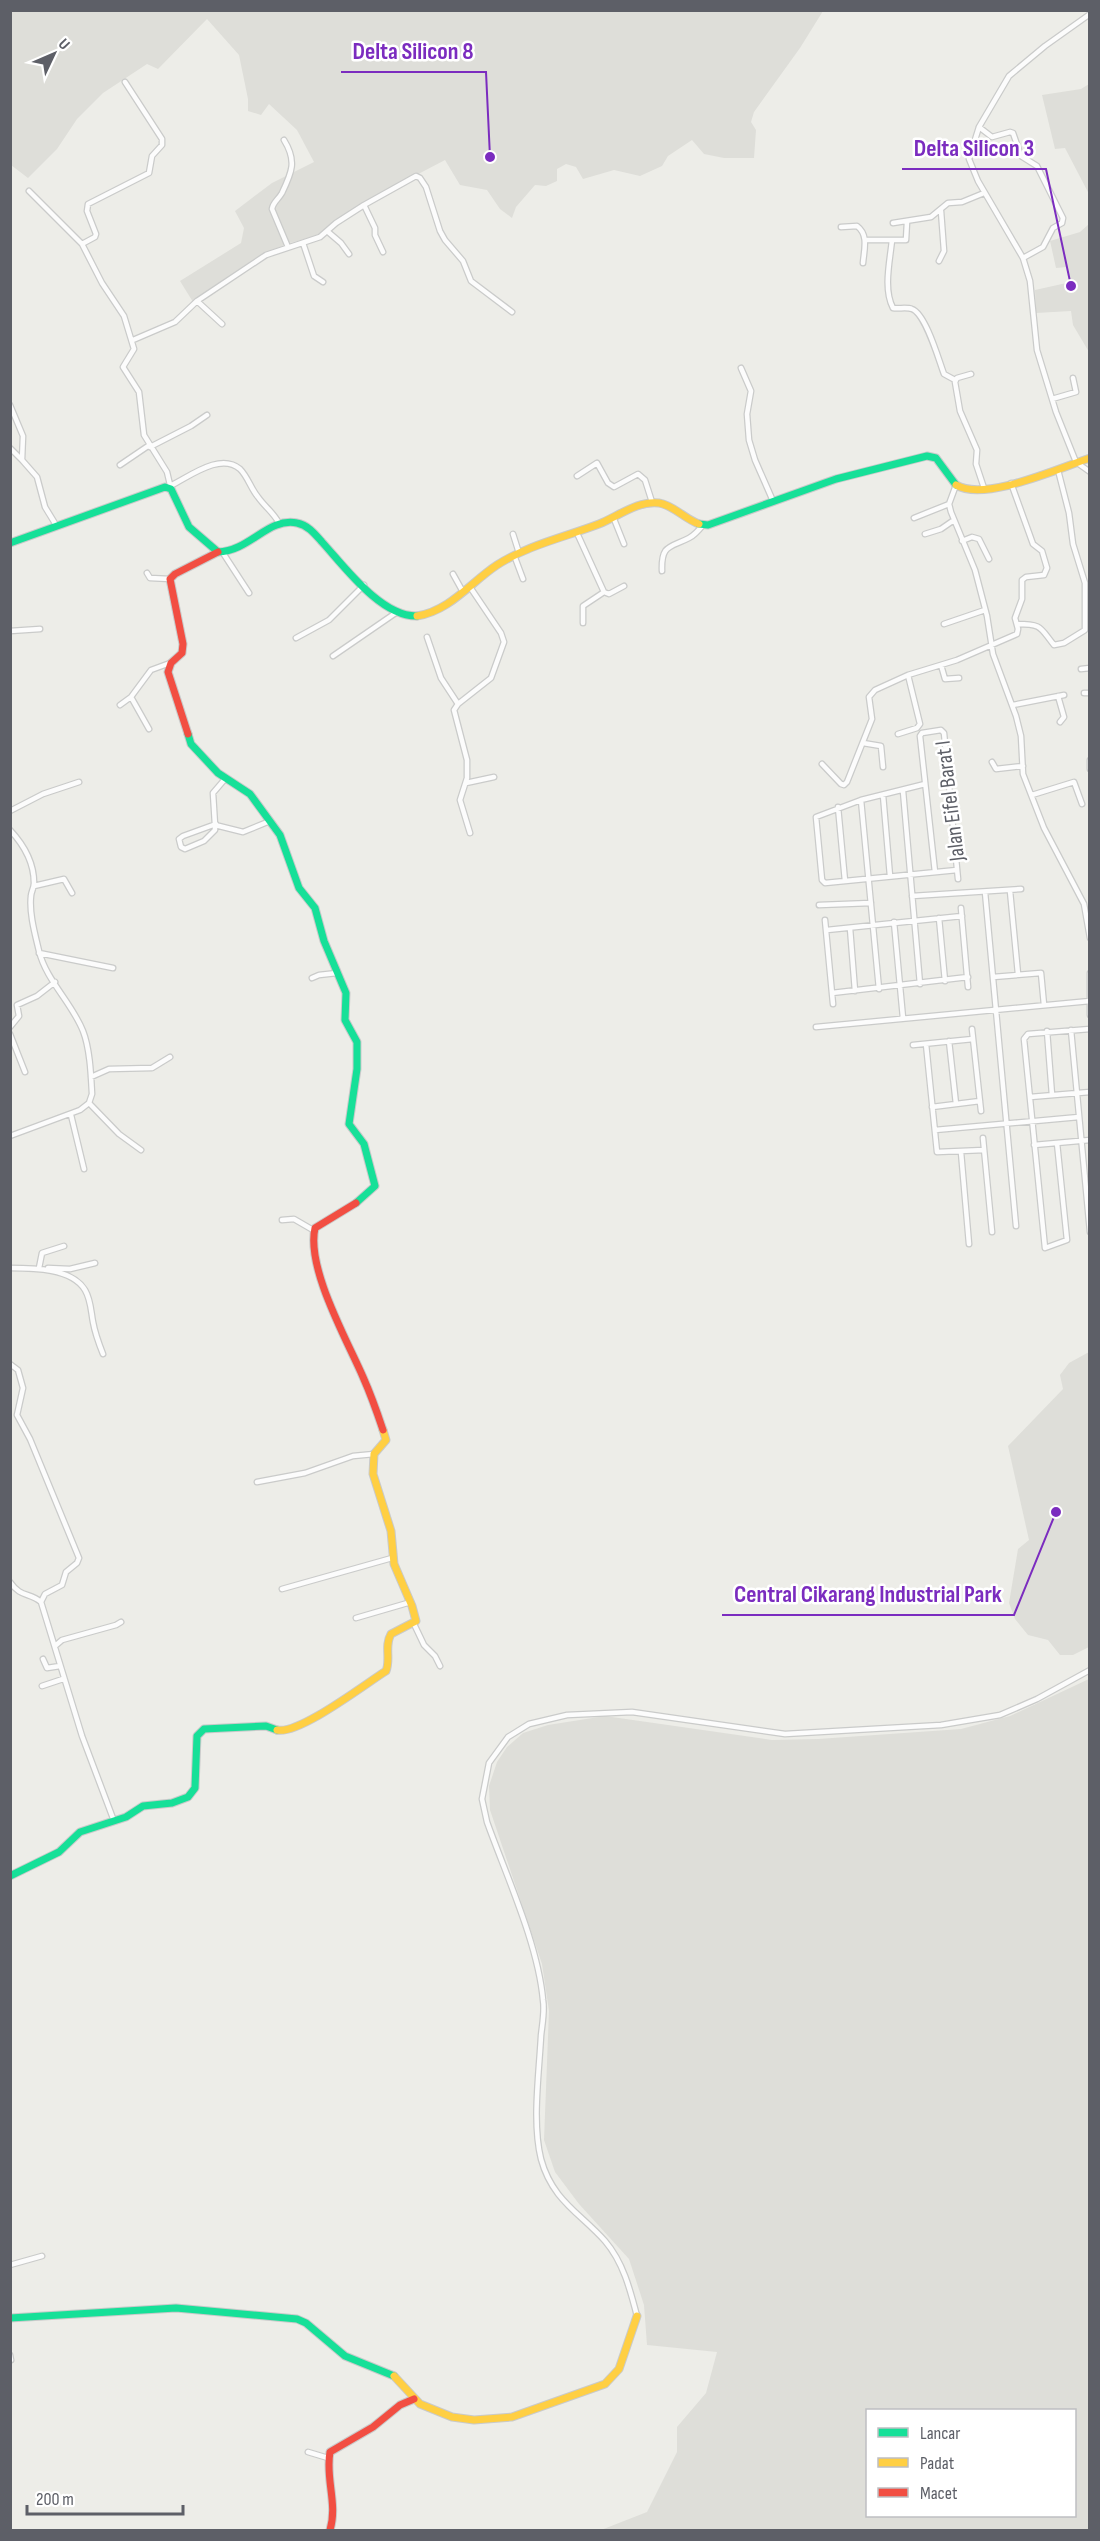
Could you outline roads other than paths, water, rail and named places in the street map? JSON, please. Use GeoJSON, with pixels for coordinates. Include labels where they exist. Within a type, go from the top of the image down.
{"type":"FeatureCollection","features":[{"type":"Feature","properties":{"kind":"street"},"geometry":{"type":"LineString","coordinates":[[1089,14],[1009,76],[979,127],[969,159],[984,193],[1023,258],[1030,281],[1037,350],[1052,399],[1076,462],[1089,472]]}},
{"type":"Feature","properties":{"kind":"street"},"geometry":{"type":"LineString","coordinates":[[82,244],[95,237],[96,234],[87,211],[88,204],[149,173],[152,156],[162,146],[162,139],[125,82]]}},
{"type":"Feature","properties":{"kind":"street"},"geometry":{"type":"LineString","coordinates":[[979,127],[992,137],[1013,133],[1021,156],[1036,166],[1063,219],[1062,223],[1053,228],[1043,247],[1023,258]]}},
{"type":"Feature","properties":{"kind":"street"},"geometry":{"type":"LineString","coordinates":[[284,140],[293,156],[293,161],[282,193],[272,209],[288,247]]}},
{"type":"Feature","properties":{"kind":"street"},"geometry":{"type":"LineString","coordinates":[[133,340],[175,322],[197,301],[266,255],[315,239],[364,205],[416,176],[420,178],[431,199],[440,231],[463,261],[471,282],[512,312]]}},
{"type":"Feature","properties":{"kind":"street"},"geometry":{"type":"LineString","coordinates":[[29,191],[82,244],[102,283],[124,316],[133,340],[133,353],[123,367],[139,392],[142,406],[141,423],[149,446],[167,472],[170,487],[189,527],[220,552],[249,593]]}},
{"type":"Feature","properties":{"kind":"street"},"geometry":{"type":"LineString","coordinates":[[893,223],[931,217],[948,203],[962,201],[984,193]]}},
{"type":"Feature","properties":{"kind":"street"},"geometry":{"type":"LineString","coordinates":[[364,205],[375,228],[375,235],[382,252]]}},
{"type":"Feature","properties":{"kind":"street"},"geometry":{"type":"LineString","coordinates":[[939,261],[944,251],[941,211]]}},
{"type":"Feature","properties":{"kind":"street"},"geometry":{"type":"LineString","coordinates":[[865,240],[906,240],[907,222]]}},
{"type":"Feature","properties":{"kind":"street"},"geometry":{"type":"LineString","coordinates":[[841,227],[860,227],[865,240],[863,263]]}},
{"type":"Feature","properties":{"kind":"street"},"geometry":{"type":"LineString","coordinates":[[327,231],[341,243],[349,254]]}},
{"type":"Feature","properties":{"kind":"street"},"geometry":{"type":"LineString","coordinates":[[892,240],[888,280],[890,302],[893,308],[912,309],[918,314],[929,332],[944,374],[955,380],[971,374]]}},
{"type":"Feature","properties":{"kind":"street"},"geometry":{"type":"LineString","coordinates":[[303,243],[314,276],[323,282]]}},
{"type":"Feature","properties":{"kind":"street"},"geometry":{"type":"LineString","coordinates":[[197,301],[222,324]]}},
{"type":"Feature","properties":{"kind":"street"},"geometry":{"type":"LineString","coordinates":[[741,368],[751,391],[747,414],[750,446],[774,503]]}},
{"type":"Feature","properties":{"kind":"street"},"geometry":{"type":"LineString","coordinates":[[1052,399],[1076,392],[1073,378]]}},
{"type":"Feature","properties":{"kind":"street"},"geometry":{"type":"LineString","coordinates":[[955,380],[958,402],[977,450],[976,464],[984,488]]}},
{"type":"Feature","properties":{"kind":"street"},"geometry":{"type":"LineString","coordinates":[[10,405],[23,436],[22,460]]}},
{"type":"Feature","properties":{"kind":"street"},"geometry":{"type":"LineString","coordinates":[[120,465],[149,446],[191,426],[207,415]]}},
{"type":"Feature","properties":{"kind":"street"},"geometry":{"type":"LineString","coordinates":[[10,448],[37,477],[45,507],[56,525]]}},
{"type":"Feature","properties":{"kind":"street"},"geometry":{"type":"LineString","coordinates":[[147,573],[150,578],[170,579],[175,574],[220,552],[254,541],[279,523],[290,521],[307,527],[364,585],[397,612],[411,616],[426,614],[463,592],[497,565],[517,554],[614,519],[652,502],[669,507],[703,525],[714,524],[836,479],[927,456],[934,456],[939,460],[956,485],[969,490],[1011,483],[1058,470],[1089,458]]}},
{"type":"Feature","properties":{"kind":"street"},"geometry":{"type":"LineString","coordinates":[[10,543],[160,488],[170,487],[216,463],[232,465],[244,474],[260,500],[272,511],[279,523]]}},
{"type":"Feature","properties":{"kind":"street"},"geometry":{"type":"LineString","coordinates":[[577,476],[597,463],[608,483],[614,487],[638,474],[645,480],[652,502]]}},
{"type":"Feature","properties":{"kind":"street"},"geometry":{"type":"LineString","coordinates":[[1017,624],[1042,628],[1054,645],[1083,634],[1085,630],[1083,608],[1086,592],[1082,571],[1072,544],[1068,513],[1058,470]]}},
{"type":"Feature","properties":{"kind":"street"},"geometry":{"type":"LineString","coordinates":[[822,764],[844,785],[872,719],[869,700],[871,692],[908,675],[941,665],[1015,636],[1018,629],[1015,618],[1022,599],[1022,580],[1044,575],[1047,568],[1042,551],[1033,544],[1011,483]]}},
{"type":"Feature","properties":{"kind":"street"},"geometry":{"type":"LineString","coordinates":[[956,485],[949,504],[975,570],[986,610],[991,645],[1021,736],[1023,774],[1044,828],[1084,904],[1088,916],[1089,938]]}},
{"type":"Feature","properties":{"kind":"street"},"geometry":{"type":"LineString","coordinates":[[914,518],[949,504]]}},
{"type":"Feature","properties":{"kind":"street"},"geometry":{"type":"LineString","coordinates":[[614,519],[624,544]]}},
{"type":"Feature","properties":{"kind":"street"},"geometry":{"type":"LineString","coordinates":[[925,534],[941,529],[954,520]]}},
{"type":"Feature","properties":{"kind":"street"},"geometry":{"type":"LineString","coordinates":[[662,571],[661,561],[666,549],[673,543],[690,537],[703,525]]}},
{"type":"Feature","properties":{"kind":"street"},"geometry":{"type":"LineString","coordinates":[[577,533],[604,592],[609,594],[624,586]]}},
{"type":"Feature","properties":{"kind":"street"},"geometry":{"type":"LineString","coordinates":[[513,534],[523,579]]}},
{"type":"Feature","properties":{"kind":"street"},"geometry":{"type":"LineString","coordinates":[[962,541],[972,537],[979,539],[989,559]]}},
{"type":"Feature","properties":{"kind":"street"},"geometry":{"type":"LineString","coordinates":[[1082,571],[1089,567]]}},
{"type":"Feature","properties":{"kind":"street"},"geometry":{"type":"LineString","coordinates":[[453,574],[463,592]]}},
{"type":"Feature","properties":{"kind":"street"},"geometry":{"type":"LineString","coordinates":[[120,705],[131,697],[151,670],[171,663],[182,653],[183,644],[170,579]]}},
{"type":"Feature","properties":{"kind":"street"},"geometry":{"type":"LineString","coordinates":[[296,638],[329,620],[364,585]]}},
{"type":"Feature","properties":{"kind":"street"},"geometry":{"type":"LineString","coordinates":[[470,587],[501,633],[504,642],[491,678],[458,704],[454,714],[466,754],[466,783],[460,800],[470,833]]}},
{"type":"Feature","properties":{"kind":"street"},"geometry":{"type":"LineString","coordinates":[[583,623],[583,606],[604,592]]}},
{"type":"Feature","properties":{"kind":"street"},"geometry":{"type":"LineString","coordinates":[[944,624],[986,610]]}},
{"type":"Feature","properties":{"kind":"street"},"geometry":{"type":"LineString","coordinates":[[333,656],[397,612]]}},
{"type":"Feature","properties":{"kind":"street"},"geometry":{"type":"LineString","coordinates":[[10,632],[40,629]]}},
{"type":"Feature","properties":{"kind":"street"},"geometry":{"type":"LineString","coordinates":[[427,637],[441,678],[458,704]]}},
{"type":"Feature","properties":{"kind":"street"},"geometry":{"type":"LineString","coordinates":[[171,663],[168,672],[190,744],[225,779],[246,790],[284,841],[299,888],[315,908],[346,996],[345,1020],[357,1042],[357,1069],[349,1124],[364,1144],[375,1182],[373,1190],[362,1200],[313,1230]]}},
{"type":"Feature","properties":{"kind":"street"},"geometry":{"type":"LineString","coordinates":[[941,665],[945,679],[959,678]]}},
{"type":"Feature","properties":{"kind":"street"},"geometry":{"type":"LineString","coordinates":[[1081,669],[1089,668]]}},
{"type":"Feature","properties":{"kind":"street"},"geometry":{"type":"LineString","coordinates":[[898,734],[917,728],[920,724],[908,675]]}},
{"type":"Feature","properties":{"kind":"street"},"geometry":{"type":"LineString","coordinates":[[1012,705],[1061,695],[1064,717],[1060,722]]}},
{"type":"Feature","properties":{"kind":"street"},"geometry":{"type":"LineString","coordinates":[[131,697],[148,729]]}},
{"type":"Feature","properties":{"kind":"street","name":"Jalan Eifel Barat I"},"geometry":{"type":"LineString","coordinates":[[926,784],[920,736],[922,733],[941,730],[944,733],[958,879]]}},
{"type":"Feature","properties":{"kind":"street"},"geometry":{"type":"LineString","coordinates":[[863,743],[881,746],[883,767]]}},
{"type":"Feature","properties":{"kind":"street"},"geometry":{"type":"LineString","coordinates":[[1089,760],[1089,769]]}},
{"type":"Feature","properties":{"kind":"street"},"geometry":{"type":"LineString","coordinates":[[992,762],[996,769],[1023,766]]}},
{"type":"Feature","properties":{"kind":"street"},"geometry":{"type":"LineString","coordinates":[[466,783],[494,777]]}},
{"type":"Feature","properties":{"kind":"street"},"geometry":{"type":"LineString","coordinates":[[225,779],[213,793],[215,824],[216,830],[210,837],[185,849],[181,847],[179,840],[183,836],[215,824],[243,832],[270,820]]}},
{"type":"Feature","properties":{"kind":"street"},"geometry":{"type":"LineString","coordinates":[[10,811],[43,794],[79,782]]}},
{"type":"Feature","properties":{"kind":"street"},"geometry":{"type":"LineString","coordinates":[[1032,795],[1074,782],[1082,804]]}},
{"type":"Feature","properties":{"kind":"street"},"geometry":{"type":"LineString","coordinates":[[935,872],[926,784],[861,800],[816,817],[823,882],[869,879],[957,870]]}},
{"type":"Feature","properties":{"kind":"street"},"geometry":{"type":"LineString","coordinates":[[903,791],[920,984]]}},
{"type":"Feature","properties":{"kind":"street"},"geometry":{"type":"LineString","coordinates":[[883,795],[890,876]]}},
{"type":"Feature","properties":{"kind":"street"},"geometry":{"type":"LineString","coordinates":[[861,800],[879,989]]}},
{"type":"Feature","properties":{"kind":"street"},"geometry":{"type":"LineString","coordinates":[[838,807],[845,880]]}},
{"type":"Feature","properties":{"kind":"street"},"geometry":{"type":"LineString","coordinates":[[10,830],[25,848],[34,886],[31,896],[39,953],[82,1030],[92,1094],[89,1103],[71,1114],[10,1136]]}},
{"type":"Feature","properties":{"kind":"street"},"geometry":{"type":"LineString","coordinates":[[34,886],[64,879],[72,893]]}},
{"type":"Feature","properties":{"kind":"street"},"geometry":{"type":"LineString","coordinates":[[912,896],[1021,889]]}},
{"type":"Feature","properties":{"kind":"street"},"geometry":{"type":"LineString","coordinates":[[1010,891],[1018,974]]}},
{"type":"Feature","properties":{"kind":"street"},"geometry":{"type":"LineString","coordinates":[[985,892],[1016,1226]]}},
{"type":"Feature","properties":{"kind":"street"},"geometry":{"type":"LineString","coordinates":[[819,905],[871,903]]}},
{"type":"Feature","properties":{"kind":"street"},"geometry":{"type":"LineString","coordinates":[[961,908],[968,987]]}},
{"type":"Feature","properties":{"kind":"street"},"geometry":{"type":"LineString","coordinates":[[827,930],[962,916]]}},
{"type":"Feature","properties":{"kind":"street"},"geometry":{"type":"LineString","coordinates":[[939,918],[945,981]]}},
{"type":"Feature","properties":{"kind":"street"},"geometry":{"type":"LineString","coordinates":[[825,920],[833,1004]]}},
{"type":"Feature","properties":{"kind":"street"},"geometry":{"type":"LineString","coordinates":[[894,922],[903,1018]]}},
{"type":"Feature","properties":{"kind":"street"},"geometry":{"type":"LineString","coordinates":[[850,928],[855,991]]}},
{"type":"Feature","properties":{"kind":"street"},"geometry":{"type":"LineString","coordinates":[[39,953],[113,968]]}},
{"type":"Feature","properties":{"kind":"street"},"geometry":{"type":"LineString","coordinates":[[312,978],[337,973]]}},
{"type":"Feature","properties":{"kind":"street"},"geometry":{"type":"LineString","coordinates":[[993,977],[1041,973],[1044,1005]]}},
{"type":"Feature","properties":{"kind":"street"},"geometry":{"type":"LineString","coordinates":[[1089,973],[1089,1015]]}},
{"type":"Feature","properties":{"kind":"street"},"geometry":{"type":"LineString","coordinates":[[832,993],[968,978]]}},
{"type":"Feature","properties":{"kind":"street"},"geometry":{"type":"LineString","coordinates":[[10,1027],[19,1016],[17,1005],[37,996],[55,982]]}},
{"type":"Feature","properties":{"kind":"street"},"geometry":{"type":"LineString","coordinates":[[816,1027],[1089,1001]]}},
{"type":"Feature","properties":{"kind":"street"},"geometry":{"type":"LineString","coordinates":[[972,1029],[981,1111]]}},
{"type":"Feature","properties":{"kind":"street"},"geometry":{"type":"LineString","coordinates":[[1057,1143],[1067,1240],[1045,1248],[1043,1246],[1025,1036],[1047,1031],[1089,1029]]}},
{"type":"Feature","properties":{"kind":"street"},"geometry":{"type":"LineString","coordinates":[[1071,1030],[1089,1232]]}},
{"type":"Feature","properties":{"kind":"street"},"geometry":{"type":"LineString","coordinates":[[1047,1031],[1052,1095]]}},
{"type":"Feature","properties":{"kind":"street"},"geometry":{"type":"LineString","coordinates":[[10,1034],[26,1072]]}},
{"type":"Feature","properties":{"kind":"street"},"geometry":{"type":"LineString","coordinates":[[913,1045],[973,1039]]}},
{"type":"Feature","properties":{"kind":"street"},"geometry":{"type":"LineString","coordinates":[[949,1041],[956,1104]]}},
{"type":"Feature","properties":{"kind":"street"},"geometry":{"type":"LineString","coordinates":[[926,1044],[938,1154],[984,1150]]}},
{"type":"Feature","properties":{"kind":"street"},"geometry":{"type":"LineString","coordinates":[[91,1077],[109,1069],[152,1068],[170,1057]]}},
{"type":"Feature","properties":{"kind":"street"},"geometry":{"type":"LineString","coordinates":[[1030,1097],[1089,1092]]}},
{"type":"Feature","properties":{"kind":"street"},"geometry":{"type":"LineString","coordinates":[[932,1107],[980,1101]]}},
{"type":"Feature","properties":{"kind":"street"},"geometry":{"type":"LineString","coordinates":[[89,1103],[119,1134],[141,1150]]}},
{"type":"Feature","properties":{"kind":"street"},"geometry":{"type":"LineString","coordinates":[[71,1114],[84,1169]]}},
{"type":"Feature","properties":{"kind":"street"},"geometry":{"type":"LineString","coordinates":[[935,1130],[1079,1117]]}},
{"type":"Feature","properties":{"kind":"street"},"geometry":{"type":"LineString","coordinates":[[983,1138],[992,1232]]}},
{"type":"Feature","properties":{"kind":"street"},"geometry":{"type":"LineString","coordinates":[[1034,1145],[1089,1140]]}},
{"type":"Feature","properties":{"kind":"street"},"geometry":{"type":"LineString","coordinates":[[961,1152],[969,1244]]}},
{"type":"Feature","properties":{"kind":"street"},"geometry":{"type":"LineString","coordinates":[[282,1220],[294,1220],[313,1230]]}},
{"type":"Feature","properties":{"kind":"street"},"geometry":{"type":"LineString","coordinates":[[313,1230],[312,1239],[319,1272],[328,1300],[351,1357],[363,1377],[386,1440],[374,1454],[373,1474],[391,1532],[392,1558],[411,1602],[416,1617],[414,1624],[424,1645],[441,1666]]}},
{"type":"Feature","properties":{"kind":"street"},"geometry":{"type":"LineString","coordinates":[[41,1268],[42,1253],[64,1246]]}},
{"type":"Feature","properties":{"kind":"street"},"geometry":{"type":"LineString","coordinates":[[10,1268],[70,1269],[95,1263]]}},
{"type":"Feature","properties":{"kind":"street"},"geometry":{"type":"LineString","coordinates":[[41,1268],[73,1278],[84,1288],[103,1354]]}},
{"type":"Feature","properties":{"kind":"street"},"geometry":{"type":"LineString","coordinates":[[10,1364],[18,1370],[23,1388],[18,1405],[18,1419],[30,1439],[79,1558],[77,1563],[66,1570],[62,1585],[43,1595],[41,1602],[92,1767],[114,1821]]}},
{"type":"Feature","properties":{"kind":"street"},"geometry":{"type":"LineString","coordinates":[[257,1482],[305,1473],[353,1456],[374,1454]]}},
{"type":"Feature","properties":{"kind":"street"},"geometry":{"type":"LineString","coordinates":[[282,1589],[392,1558]]}},
{"type":"Feature","properties":{"kind":"street"},"geometry":{"type":"LineString","coordinates":[[10,1582],[20,1594],[34,1597],[41,1602]]}},
{"type":"Feature","properties":{"kind":"street"},"geometry":{"type":"LineString","coordinates":[[356,1618],[411,1602]]}},
{"type":"Feature","properties":{"kind":"street"},"geometry":{"type":"LineString","coordinates":[[55,1646],[62,1640],[121,1622]]}},
{"type":"Feature","properties":{"kind":"street"},"geometry":{"type":"LineString","coordinates":[[10,1876],[59,1852],[80,1832],[126,1817],[143,1806],[172,1803],[192,1793],[195,1780],[197,1736],[200,1731],[243,1726],[271,1726],[285,1731],[301,1725],[386,1671],[389,1665],[387,1644],[389,1636],[397,1629],[414,1624]]}},
{"type":"Feature","properties":{"kind":"street"},"geometry":{"type":"LineString","coordinates":[[43,1659],[47,1668],[60,1666]]}},
{"type":"Feature","properties":{"kind":"street"},"geometry":{"type":"LineString","coordinates":[[10,2318],[176,2308],[297,2319],[306,2323],[345,2356],[395,2376],[420,2404],[466,2420],[500,2419],[537,2409],[601,2386],[614,2377],[624,2361],[637,2316],[628,2283],[616,2256],[604,2240],[568,2207],[552,2186],[542,2162],[537,2139],[544,2002],[537,1960],[487,1822],[482,1798],[489,1763],[508,1737],[529,1724],[567,1715],[632,1712],[785,1734],[941,1725],[1000,1715],[1037,1699],[1089,1670]]}},
{"type":"Feature","properties":{"kind":"street"},"geometry":{"type":"LineString","coordinates":[[42,1686],[63,1678]]}},
{"type":"Feature","properties":{"kind":"street"},"geometry":{"type":"LineString","coordinates":[[10,2265],[42,2256]]}},
{"type":"Feature","properties":{"kind":"street"},"geometry":{"type":"LineString","coordinates":[[10,2355],[11,2360]]}},
{"type":"Feature","properties":{"kind":"street"},"geometry":{"type":"LineString","coordinates":[[330,2530],[333,2507],[328,2458],[332,2450],[373,2427],[396,2408],[414,2399]]}},
{"type":"Feature","properties":{"kind":"street"},"geometry":{"type":"LineString","coordinates":[[308,2452],[328,2458]]}},
{"type":"Feature","properties":{"kind":"place","name":"Delta Silicon 8"},"geometry":{"type":"Point","coordinates":[490,157]}},
{"type":"Feature","properties":{"kind":"place","name":"Delta Silicon 3"},"geometry":{"type":"Point","coordinates":[1071,286]}},
{"type":"Feature","properties":{"kind":"place","name":"Central Cikarang Industrial Park"},"geometry":{"type":"Point","coordinates":[1056,1512]}}]}
